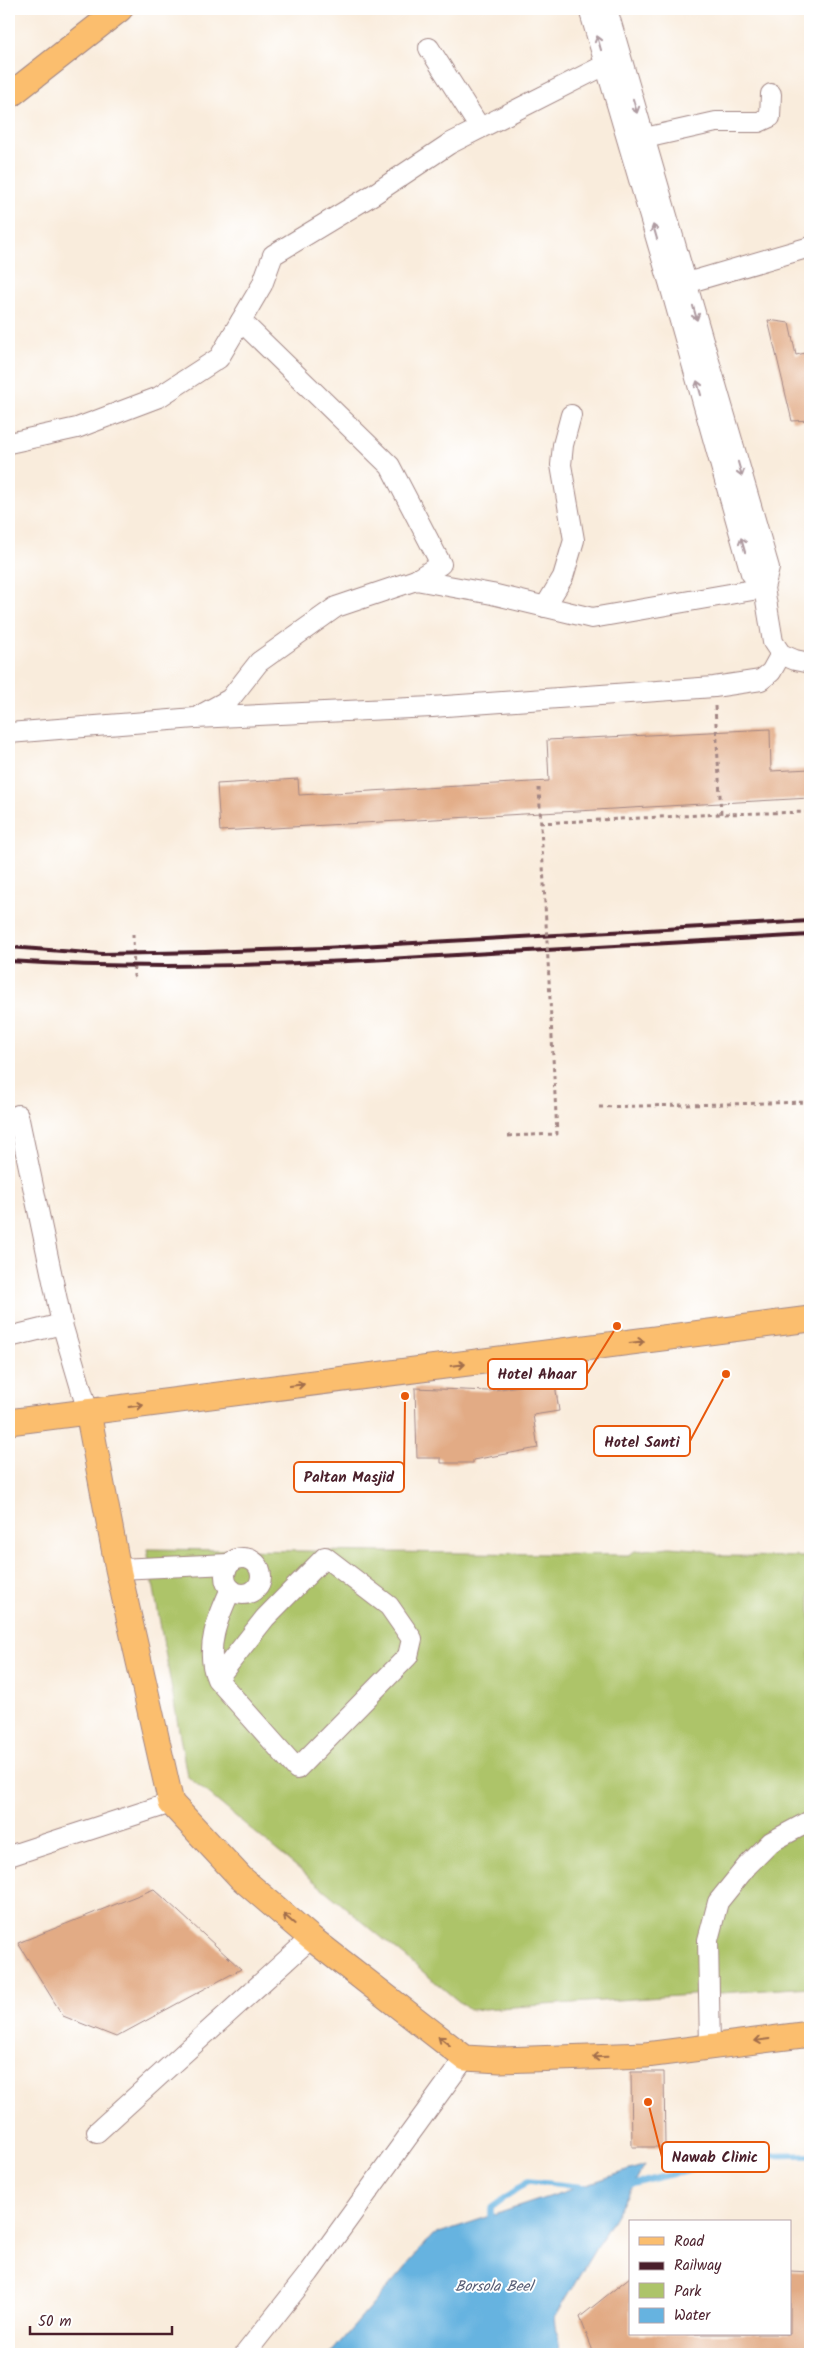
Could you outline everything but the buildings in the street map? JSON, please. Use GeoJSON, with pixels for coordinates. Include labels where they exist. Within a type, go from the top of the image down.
{"type":"FeatureCollection","features":[{"type":"Feature","properties":{"kind":"main road"},"geometry":{"type":"LineString","coordinates":[[9,96],[120,9]]}},
{"type":"Feature","properties":{"kind":"main road"},"geometry":{"type":"LineString","coordinates":[[9,1422],[810,1319]]}},
{"type":"Feature","properties":{"kind":"main road"},"geometry":{"type":"LineString","coordinates":[[88,1412],[118,1569],[171,1802],[241,1878],[311,1938],[465,2058],[500,2060],[646,2055],[810,2034]]}},
{"type":"Feature","properties":{"kind":"street"},"geometry":{"type":"LineString","coordinates":[[589,9],[605,65],[679,286]]}},
{"type":"Feature","properties":{"kind":"street"},"geometry":{"type":"LineString","coordinates":[[608,9],[645,138],[679,286],[751,572],[764,588],[773,642],[781,654],[795,660],[810,663]]}},
{"type":"Feature","properties":{"kind":"street"},"geometry":{"type":"LineString","coordinates":[[428,48],[480,128]]}},
{"type":"Feature","properties":{"kind":"street"},"geometry":{"type":"LineString","coordinates":[[9,443],[77,428],[158,397],[219,358],[262,285],[273,255],[374,194],[448,144],[605,65]]}},
{"type":"Feature","properties":{"kind":"street"},"geometry":{"type":"LineString","coordinates":[[645,138],[716,122],[760,122],[770,117],[771,94]]}},
{"type":"Feature","properties":{"kind":"street"},"geometry":{"type":"LineString","coordinates":[[679,286],[810,247]]}},
{"type":"Feature","properties":{"kind":"street"},"geometry":{"type":"LineString","coordinates":[[195,718],[230,699],[259,662],[336,607],[416,580],[441,564],[390,466],[240,321]]}},
{"type":"Feature","properties":{"kind":"street"},"geometry":{"type":"LineString","coordinates":[[545,607],[563,577],[574,540],[561,464],[563,445],[571,415]]}},
{"type":"Feature","properties":{"kind":"street"},"geometry":{"type":"LineString","coordinates":[[416,580],[492,594],[592,618],[764,588]]}},
{"type":"Feature","properties":{"kind":"street"},"geometry":{"type":"LineString","coordinates":[[9,733],[195,718],[432,708],[714,687],[762,680],[771,672],[781,654]]}},
{"type":"Feature","properties":{"kind":"street"},"geometry":{"type":"LineString","coordinates":[[18,1115],[62,1324],[88,1412]]}},
{"type":"Feature","properties":{"kind":"street"},"geometry":{"type":"LineString","coordinates":[[9,1334],[62,1324]]}},
{"type":"Feature","properties":{"kind":"street"},"geometry":{"type":"LineString","coordinates":[[216,1679],[265,1618],[325,1557],[389,1606],[412,1639],[408,1656],[297,1769],[216,1679],[211,1665],[216,1622],[231,1589]]}},
{"type":"Feature","properties":{"kind":"street"},"geometry":{"type":"LineString","coordinates":[[118,1569],[229,1564],[242,1558],[248,1559],[259,1568],[260,1582],[250,1592],[244,1594],[231,1589],[225,1577],[229,1564]]}},
{"type":"Feature","properties":{"kind":"street"},"geometry":{"type":"LineString","coordinates":[[9,1856],[171,1802]]}},
{"type":"Feature","properties":{"kind":"street"},"geometry":{"type":"LineString","coordinates":[[710,2048],[708,1940],[718,1902],[747,1866],[772,1842],[810,1821]]}},
{"type":"Feature","properties":{"kind":"street"},"geometry":{"type":"LineString","coordinates":[[96,2132],[311,1938]]}},
{"type":"Feature","properties":{"kind":"street"},"geometry":{"type":"LineString","coordinates":[[245,2354],[309,2274],[465,2058]]}},
{"type":"Feature","properties":{"kind":"path"},"geometry":{"type":"LineString","coordinates":[[714,687],[721,814]]}},
{"type":"Feature","properties":{"kind":"path"},"geometry":{"type":"LineString","coordinates":[[508,1136],[557,1134],[538,788]]}},
{"type":"Feature","properties":{"kind":"path"},"geometry":{"type":"LineString","coordinates":[[540,823],[721,814],[810,812]]}},
{"type":"Feature","properties":{"kind":"path"},"geometry":{"type":"LineString","coordinates":[[133,934],[134,976],[137,980]]}},
{"type":"Feature","properties":{"kind":"path"},"geometry":{"type":"LineString","coordinates":[[599,1107],[810,1102]]}},
{"type":"Feature","properties":{"kind":"green space"},"geometry":{"type":"Polygon","coordinates":[[[669,1547],[697,1549],[724,1556],[810,1557],[810,1987],[469,2010],[187,1776],[147,1549],[628,1555],[635,1551],[669,1547]]]}},
{"type":"Feature","properties":{"kind":"water","name":"Borsola Beel"},"geometry":{"type":"Polygon","coordinates":[[[645,2165],[555,2317],[560,2354],[330,2354],[433,2235],[645,2165]]]}},
{"type":"Feature","properties":{"kind":"waterway"},"geometry":{"type":"LineString","coordinates":[[626,2186],[745,2156],[810,2155]]}},
{"type":"Feature","properties":{"kind":"waterway"},"geometry":{"type":"LineString","coordinates":[[491,2221],[491,2208],[528,2181],[585,2187]]}},
{"type":"Feature","properties":{"kind":"railway"},"geometry":{"type":"LineString","coordinates":[[9,947],[102,954],[205,952],[324,948],[810,921]]}},
{"type":"Feature","properties":{"kind":"railway"},"geometry":{"type":"LineString","coordinates":[[9,961],[121,966],[232,965],[400,958],[810,935]]}},
{"type":"Feature","properties":{"kind":"place","name":"Hotel Ahaar"},"geometry":{"type":"Point","coordinates":[617,1326]}},
{"type":"Feature","properties":{"kind":"place","name":"Hotel Santi"},"geometry":{"type":"Point","coordinates":[726,1374]}},
{"type":"Feature","properties":{"kind":"place","name":"Paltan Masjid"},"geometry":{"type":"Point","coordinates":[405,1396]}},
{"type":"Feature","properties":{"kind":"place","name":"Nawab Clinic"},"geometry":{"type":"Point","coordinates":[648,2102]}}]}
